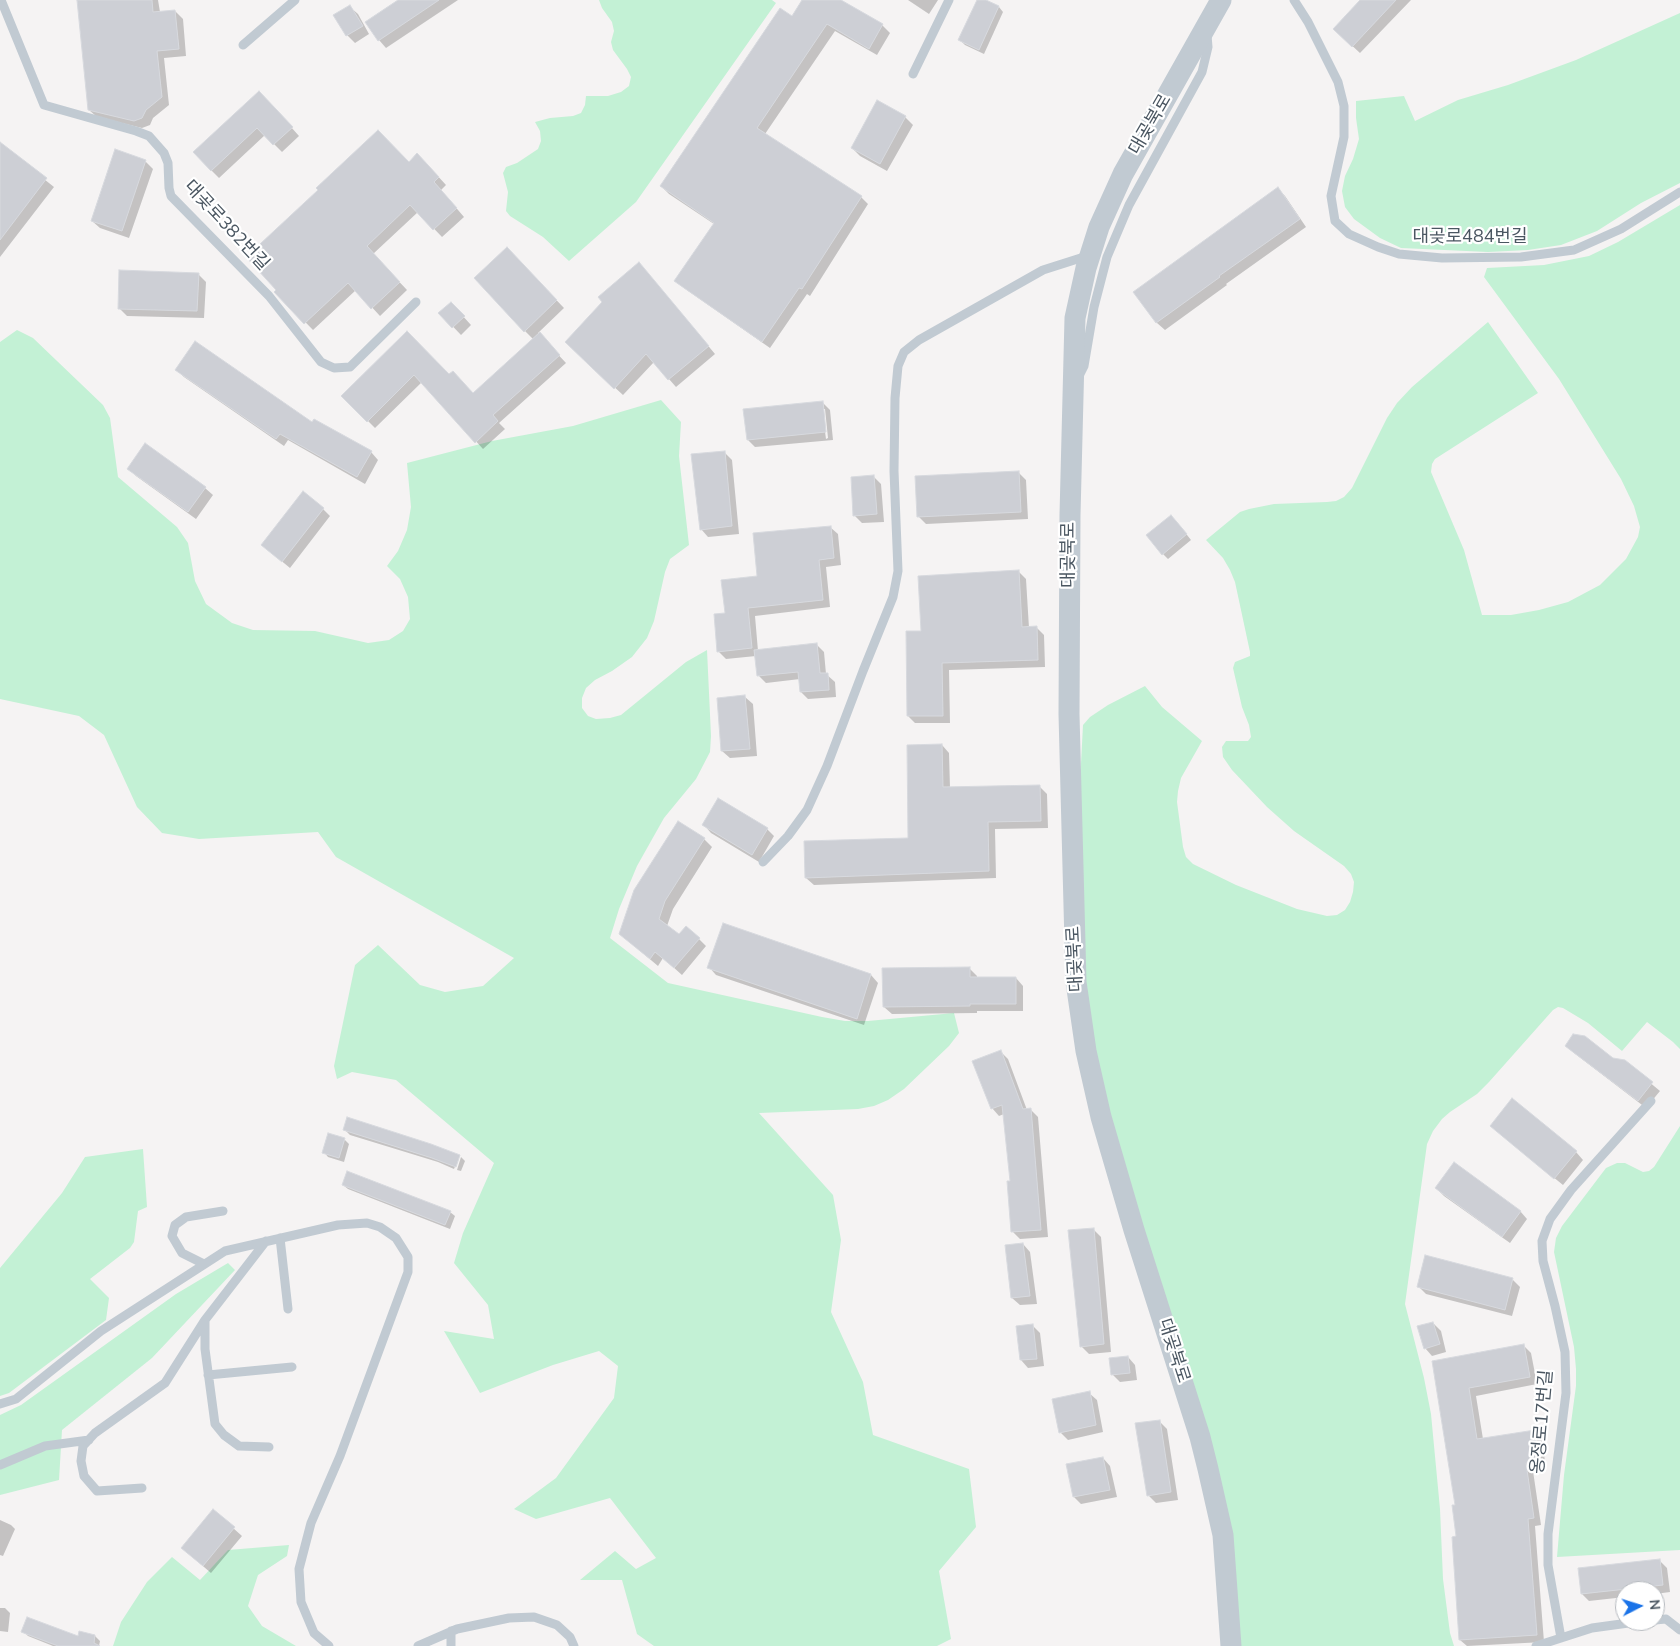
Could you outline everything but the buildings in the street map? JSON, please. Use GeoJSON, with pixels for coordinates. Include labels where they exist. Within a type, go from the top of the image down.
{"type":"FeatureCollection","features":[{"type":"Feature","properties":{"kind":"street","name":"대곶북로"},"geometry":{"type":"LineString","coordinates":[[1221,0],[1123,174],[1099,226],[1075,318],[1070,515],[1069,714],[1076,982],[1086,1051],[1101,1117],[1208,1469],[1222,1535],[1231,1646]]}},
{"type":"Feature","properties":{"kind":"lane","name":"대곶로382번길"},"geometry":{"type":"LineString","coordinates":[[1,0],[44,104],[149,136],[164,153],[168,163],[171,196],[269,296],[321,362],[334,368],[350,367],[416,302]]}},
{"type":"Feature","properties":{"kind":"lane"},"geometry":{"type":"LineString","coordinates":[[243,45],[295,0]]}},
{"type":"Feature","properties":{"kind":"lane"},"geometry":{"type":"LineString","coordinates":[[913,74],[949,0]]}},
{"type":"Feature","properties":{"kind":"lane","name":"대곶로484번길"},"geometry":{"type":"LineString","coordinates":[[1294,0],[1308,22],[1338,82],[1344,106],[1344,137],[1331,196],[1335,221],[1349,234],[1399,254],[1442,258],[1521,257],[1574,250],[1621,230],[1680,192]]}},
{"type":"Feature","properties":{"kind":"lane"},"geometry":{"type":"LineString","coordinates":[[1073,385],[1084,366],[1094,306],[1107,257],[1132,198],[1202,72],[1208,47],[1206,28]]}},
{"type":"Feature","properties":{"kind":"lane"},"geometry":{"type":"LineString","coordinates":[[763,862],[788,836],[807,810],[827,766],[893,597],[898,571],[894,471],[895,398],[898,366],[904,352],[919,340],[1043,270],[1090,255]]}},
{"type":"Feature","properties":{"kind":"lane","name":"옹정로17번길"},"geometry":{"type":"LineString","coordinates":[[1561,1638],[1548,1565],[1548,1542],[1566,1393],[1565,1352],[1556,1306],[1543,1261],[1542,1241],[1550,1219],[1571,1190],[1651,1101]]}},
{"type":"Feature","properties":{"kind":"lane"},"geometry":{"type":"LineString","coordinates":[[204,1264],[182,1253],[172,1236],[175,1225],[186,1216],[223,1211]]}},
{"type":"Feature","properties":{"kind":"lane"},"geometry":{"type":"LineString","coordinates":[[0,1404],[16,1399],[101,1331],[225,1251],[266,1240],[338,1225],[367,1223],[380,1227],[396,1238],[408,1257],[408,1272],[340,1456],[311,1523],[299,1568],[301,1602],[314,1632],[329,1646]]}},
{"type":"Feature","properties":{"kind":"lane"},"geometry":{"type":"LineString","coordinates":[[280,1238],[288,1309]]}},
{"type":"Feature","properties":{"kind":"lane"},"geometry":{"type":"LineString","coordinates":[[142,1488],[97,1490],[84,1476],[80,1461],[83,1446],[96,1433],[165,1383],[205,1320],[266,1240]]}},
{"type":"Feature","properties":{"kind":"lane"},"geometry":{"type":"LineString","coordinates":[[205,1320],[204,1349],[215,1424],[224,1436],[239,1446],[269,1447]]}},
{"type":"Feature","properties":{"kind":"lane"},"geometry":{"type":"LineString","coordinates":[[208,1375],[292,1367]]}},
{"type":"Feature","properties":{"kind":"lane"},"geometry":{"type":"LineString","coordinates":[[0,1465],[45,1446],[89,1440]]}},
{"type":"Feature","properties":{"kind":"lane"},"geometry":{"type":"LineString","coordinates":[[418,1646],[457,1629],[509,1618],[534,1617],[557,1625],[570,1637],[574,1646]]}},
{"type":"Feature","properties":{"kind":"lane"},"geometry":{"type":"LineString","coordinates":[[1665,1619],[1680,1630]]}},
{"type":"Feature","properties":{"kind":"lane"},"geometry":{"type":"LineString","coordinates":[[1536,1646],[1592,1628],[1615,1625]]}},
{"type":"Feature","properties":{"kind":"lane"},"geometry":{"type":"LineString","coordinates":[[451,1631],[451,1646]]}},
{"type":"Feature","properties":{"kind":"green space"},"geometry":{"type":"Polygon","coordinates":[[[599,0],[772,0],[776,3],[636,202],[569,261],[543,237],[510,216],[506,211],[508,192],[503,173],[506,167],[517,163],[538,149],[541,141],[540,131],[535,122],[581,113],[585,105],[586,96],[608,96],[621,92],[629,86],[631,77],[613,50],[611,42],[614,31],[612,22],[599,0]]]}},
{"type":"Feature","properties":{"kind":"green space"},"geometry":{"type":"Polygon","coordinates":[[[1680,13],[1680,183],[1641,203],[1597,231],[1561,245],[1528,250],[1488,252],[1401,248],[1380,238],[1354,219],[1345,207],[1342,191],[1345,176],[1359,139],[1356,101],[1404,96],[1415,121],[1458,100],[1508,85],[1576,60],[1680,13]]]}},
{"type":"Feature","properties":{"kind":"green space"},"geometry":{"type":"Polygon","coordinates":[[[1680,205],[1680,1049],[1647,1022],[1622,1051],[1588,1023],[1558,1007],[1553,1010],[1477,1094],[1442,1119],[1433,1131],[1427,1144],[1405,1304],[1431,1414],[1440,1509],[1443,1579],[1450,1633],[1454,1646],[1240,1646],[1224,1516],[1082,1023],[1078,821],[1083,725],[1090,717],[1108,705],[1145,686],[1162,707],[1202,741],[1181,778],[1178,791],[1177,802],[1186,857],[1193,864],[1236,885],[1297,909],[1327,916],[1337,915],[1345,910],[1353,892],[1354,882],[1351,874],[1344,866],[1294,831],[1267,807],[1232,770],[1223,757],[1222,747],[1226,741],[1248,741],[1251,737],[1233,668],[1235,662],[1250,656],[1250,652],[1235,582],[1223,558],[1206,540],[1240,512],[1249,509],[1274,504],[1336,501],[1344,497],[1352,488],[1387,418],[1397,403],[1412,387],[1488,322],[1538,393],[1435,459],[1431,472],[1464,550],[1482,615],[1511,615],[1539,610],[1568,602],[1600,585],[1626,559],[1638,537],[1640,527],[1634,506],[1621,479],[1559,379],[1484,277],[1487,268],[1544,265],[1589,256],[1618,242],[1680,205]]]}},
{"type":"Feature","properties":{"kind":"green space"},"geometry":{"type":"Polygon","coordinates":[[[17,330],[33,338],[103,405],[110,418],[118,477],[177,527],[188,543],[195,581],[206,604],[232,623],[253,630],[315,631],[368,643],[389,640],[403,631],[410,619],[408,597],[400,579],[387,566],[398,551],[407,530],[411,507],[407,463],[492,441],[573,426],[661,400],[681,422],[679,456],[689,545],[670,559],[665,572],[654,621],[647,638],[632,657],[595,680],[586,688],[582,698],[582,708],[588,716],[596,719],[621,715],[686,662],[707,650],[710,752],[696,779],[664,818],[637,866],[619,909],[610,938],[668,983],[822,1017],[845,1021],[868,1021],[954,1013],[959,1033],[949,1046],[904,1089],[888,1100],[874,1106],[858,1109],[759,1113],[833,1195],[841,1240],[831,1312],[863,1382],[873,1435],[969,1469],[976,1527],[939,1571],[951,1639],[937,1646],[654,1646],[637,1634],[622,1580],[580,1580],[615,1551],[636,1569],[656,1558],[610,1498],[536,1519],[514,1509],[556,1478],[614,1398],[618,1366],[599,1351],[553,1365],[480,1393],[444,1331],[494,1339],[488,1305],[454,1263],[463,1233],[494,1163],[396,1080],[352,1072],[337,1079],[334,1066],[355,965],[378,945],[420,985],[445,992],[483,986],[514,958],[336,857],[318,832],[199,839],[162,833],[137,807],[104,735],[79,716],[0,699],[0,342],[17,330]]]}},
{"type":"Feature","properties":{"kind":"green space"},"geometry":{"type":"Polygon","coordinates":[[[1680,1126],[1680,1550],[1557,1557],[1564,1475],[1576,1386],[1576,1369],[1574,1347],[1554,1252],[1556,1238],[1562,1226],[1606,1168],[1617,1163],[1625,1163],[1643,1172],[1649,1171],[1654,1167],[1680,1126]]]}},
{"type":"Feature","properties":{"kind":"green space"},"geometry":{"type":"Polygon","coordinates":[[[143,1149],[147,1207],[138,1211],[134,1242],[130,1248],[90,1279],[109,1298],[106,1320],[9,1393],[0,1396],[0,1268],[62,1193],[85,1157],[143,1149]]]}},
{"type":"Feature","properties":{"kind":"green space"},"geometry":{"type":"Polygon","coordinates":[[[228,1263],[235,1270],[152,1358],[62,1430],[59,1480],[0,1495],[0,1415],[21,1405],[176,1294],[228,1263]]]}},
{"type":"Feature","properties":{"kind":"green space"},"geometry":{"type":"Polygon","coordinates":[[[289,1545],[287,1556],[258,1575],[248,1606],[262,1626],[296,1646],[113,1646],[121,1622],[147,1582],[172,1557],[200,1580],[228,1550],[289,1545]]]}}]}
